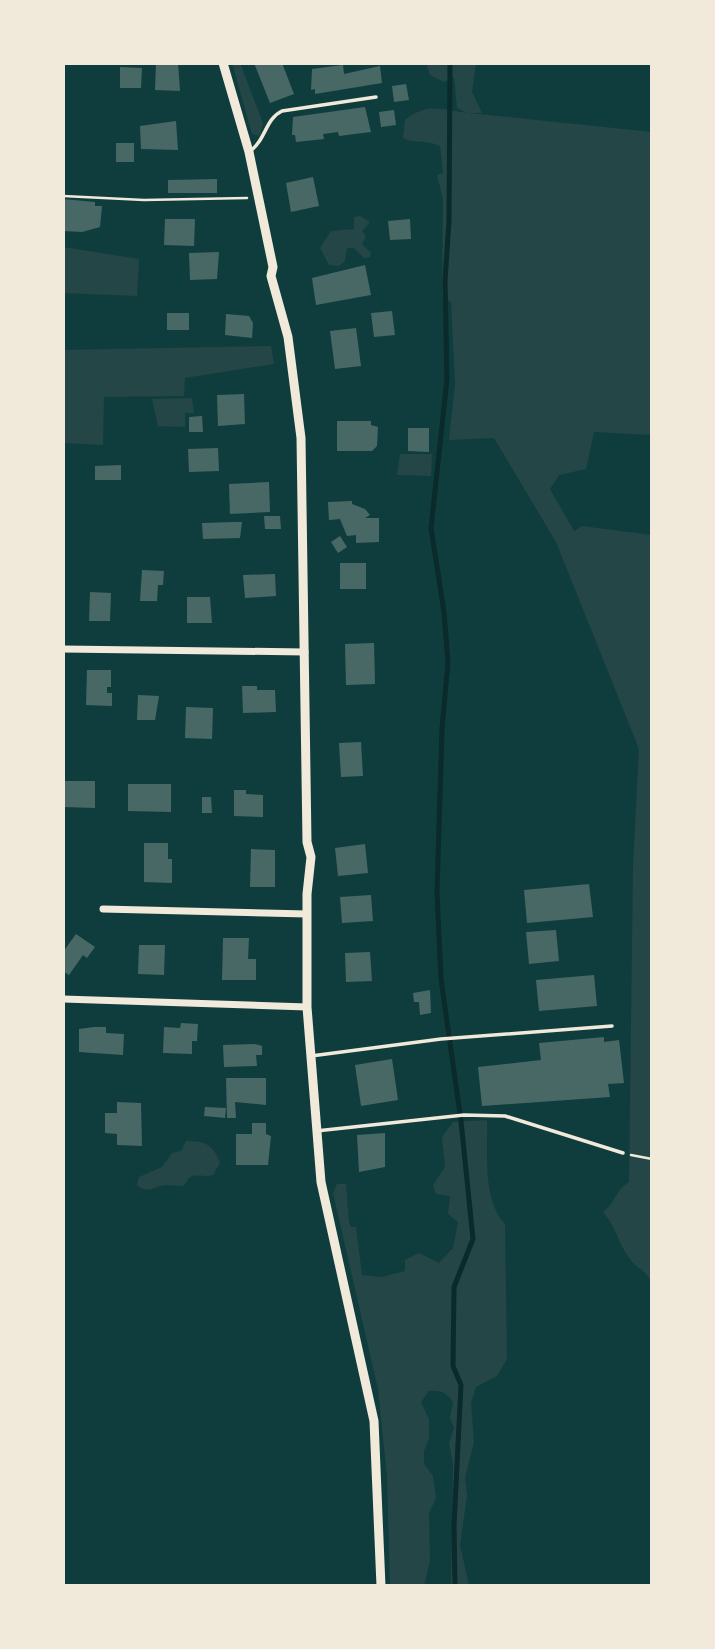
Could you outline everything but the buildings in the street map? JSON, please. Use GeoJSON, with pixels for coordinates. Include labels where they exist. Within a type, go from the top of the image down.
{"type":"FeatureCollection","features":[{"type":"Feature","properties":{"kind":"street"},"geometry":{"type":"LineString","coordinates":[[223,63],[249,152],[273,267],[271,276],[288,337],[299,410],[307,842],[311,857],[307,914],[310,1056],[320,1175],[374,1421],[381,1586]]}},
{"type":"Feature","properties":{"kind":"street"},"geometry":{"type":"LineString","coordinates":[[63,649],[305,652]]}},
{"type":"Feature","properties":{"kind":"street"},"geometry":{"type":"LineString","coordinates":[[103,909],[307,914]]}},
{"type":"Feature","properties":{"kind":"street"},"geometry":{"type":"LineString","coordinates":[[63,999],[307,1007]]}},
{"type":"Feature","properties":{"kind":"lane"},"geometry":{"type":"LineString","coordinates":[[249,152],[262,143],[270,121],[282,111],[376,97]]}},
{"type":"Feature","properties":{"kind":"lane"},"geometry":{"type":"LineString","coordinates":[[310,1056],[453,1038],[611,1026]]}},
{"type":"Feature","properties":{"kind":"lane"},"geometry":{"type":"LineString","coordinates":[[316,1131],[464,1115],[505,1116],[623,1153]]}},
{"type":"Feature","properties":{"kind":"path"},"geometry":{"type":"LineString","coordinates":[[63,196],[144,200],[257,196]]}},
{"type":"Feature","properties":{"kind":"path"},"geometry":{"type":"LineString","coordinates":[[623,1153],[652,1159]]}},
{"type":"Feature","properties":{"kind":"shaded area"},"geometry":{"type":"Polygon","coordinates":[[[232,63],[240,63],[263,123],[260,136],[252,134],[232,63]]]}},
{"type":"Feature","properties":{"kind":"shaded area"},"geometry":{"type":"Polygon","coordinates":[[[426,63],[476,63],[472,92],[482,113],[469,113],[652,132],[652,435],[594,432],[586,469],[559,475],[550,489],[574,531],[582,526],[652,535],[652,1284],[648,1276],[629,1258],[603,1212],[629,1182],[633,866],[639,749],[556,542],[494,438],[449,440],[455,384],[451,302],[442,296],[443,199],[437,175],[443,173],[440,146],[403,138],[405,120],[413,114],[428,109],[467,113],[457,108],[454,77],[444,82],[430,75],[426,63]]]}},
{"type":"Feature","properties":{"kind":"shaded area"},"geometry":{"type":"Polygon","coordinates":[[[360,216],[370,222],[362,231],[366,236],[362,244],[371,253],[370,257],[364,258],[354,248],[347,248],[345,261],[339,266],[329,265],[320,248],[331,231],[354,229],[354,217],[360,216]]]}},
{"type":"Feature","properties":{"kind":"shaded area"},"geometry":{"type":"Polygon","coordinates":[[[63,247],[139,259],[137,296],[63,293],[63,247]]]}},
{"type":"Feature","properties":{"kind":"shaded area"},"geometry":{"type":"Polygon","coordinates":[[[271,346],[274,364],[185,378],[184,396],[104,397],[103,445],[63,443],[63,350],[271,346]]]}},
{"type":"Feature","properties":{"kind":"shaded area"},"geometry":{"type":"Polygon","coordinates":[[[192,398],[194,413],[185,413],[185,427],[158,426],[152,399],[192,398]]]}},
{"type":"Feature","properties":{"kind":"shaded area"},"geometry":{"type":"Polygon","coordinates":[[[400,454],[432,454],[431,476],[397,475],[400,454]]]}},
{"type":"Feature","properties":{"kind":"shaded area"},"geometry":{"type":"Polygon","coordinates":[[[487,1120],[489,1189],[498,1214],[505,1224],[507,1359],[497,1376],[476,1387],[471,1403],[474,1442],[465,1478],[467,1496],[460,1545],[469,1586],[451,1586],[453,1465],[449,1443],[454,1428],[450,1418],[453,1402],[443,1392],[429,1391],[421,1402],[429,1419],[424,1464],[433,1476],[436,1498],[429,1513],[430,1561],[424,1586],[390,1586],[387,1477],[378,1389],[333,1193],[337,1184],[346,1184],[349,1222],[351,1227],[356,1227],[362,1275],[382,1277],[405,1271],[405,1260],[419,1253],[439,1263],[453,1248],[458,1222],[448,1214],[450,1196],[436,1194],[433,1185],[445,1167],[442,1137],[453,1122],[487,1120]]]}},
{"type":"Feature","properties":{"kind":"shaded area"},"geometry":{"type":"Polygon","coordinates":[[[186,1141],[203,1143],[211,1148],[220,1163],[213,1175],[193,1176],[184,1186],[165,1185],[148,1190],[137,1185],[139,1177],[162,1167],[172,1153],[181,1151],[186,1141]]]}},
{"type":"Feature","properties":{"kind":"waterway"},"geometry":{"type":"LineString","coordinates":[[450,63],[449,220],[445,281],[447,379],[431,528],[444,612],[448,663],[442,728],[437,893],[441,979],[461,1121],[473,1239],[454,1287],[453,1366],[461,1385],[454,1525],[455,1586]]}}]}
